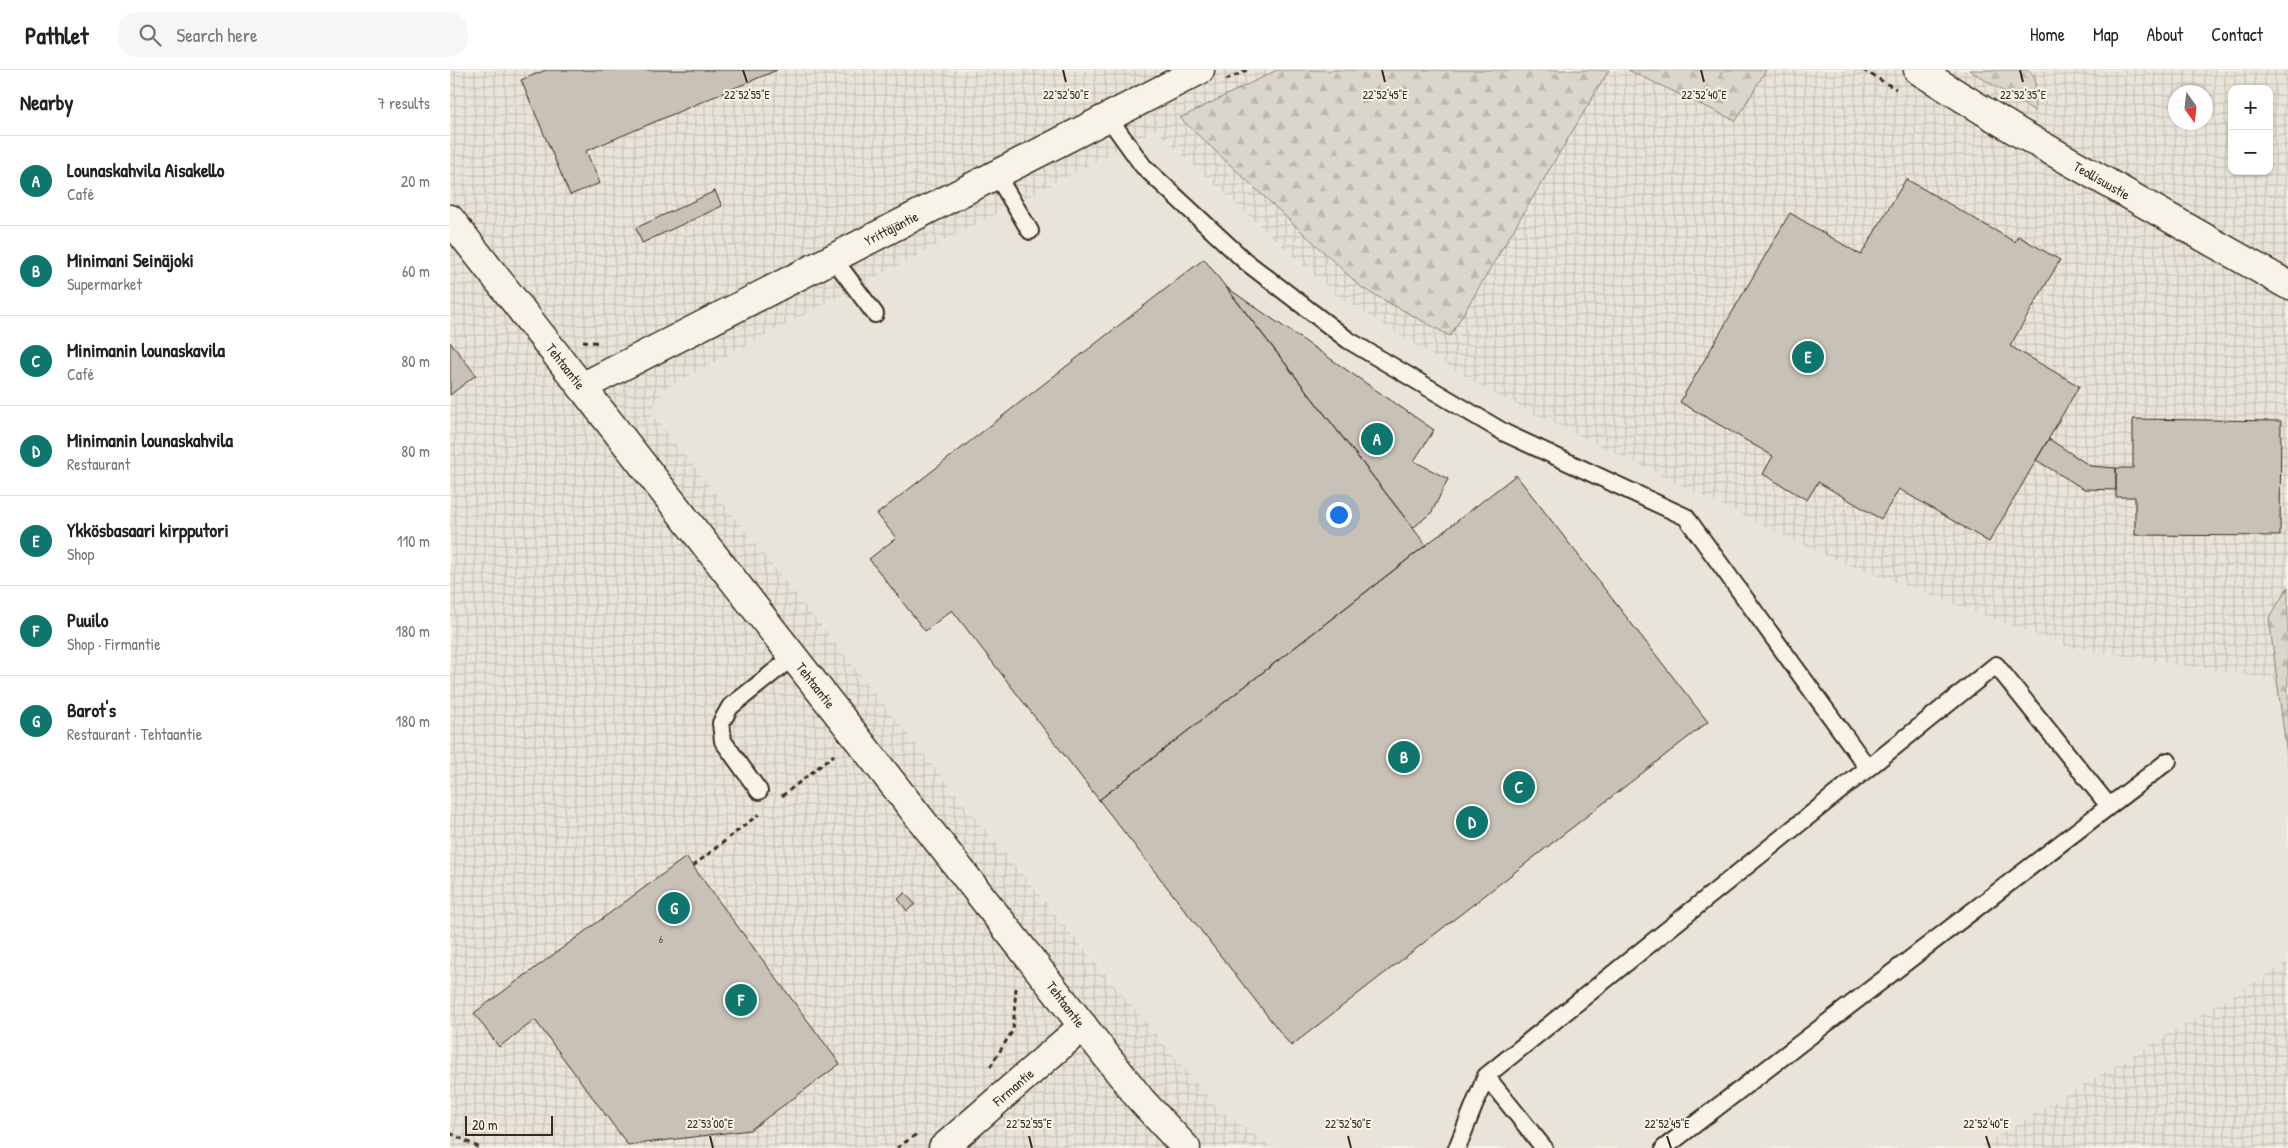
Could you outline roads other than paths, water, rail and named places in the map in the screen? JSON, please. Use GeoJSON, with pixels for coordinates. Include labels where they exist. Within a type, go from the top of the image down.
{"type":"FeatureCollection","features":[{"type":"Feature","properties":{"kind":"street","name":"Teollisuustie"},"geometry":{"type":"LineString","coordinates":[[1918,70],[2018,132],[2288,285]]}},
{"type":"Feature","properties":{"kind":"street","name":"Yrittäjäntie"},"geometry":{"type":"LineString","coordinates":[[582,387],[1108,117],[1211,76]]}},
{"type":"Feature","properties":{"kind":"street","name":"Tehtaantie"},"geometry":{"type":"LineString","coordinates":[[450,218],[1141,1100],[1186,1148]]}},
{"type":"Feature","properties":{"kind":"street","name":"Firmantie"},"geometry":{"type":"LineString","coordinates":[[943,1148],[1083,1026]]}},
{"type":"Feature","properties":{"kind":"lane"},"geometry":{"type":"LineString","coordinates":[[1108,117],[1143,166],[1245,261],[1348,340],[1506,433],[1686,517],[1868,768]]}},
{"type":"Feature","properties":{"kind":"lane"},"geometry":{"type":"LineString","coordinates":[[996,174],[1030,231]]}},
{"type":"Feature","properties":{"kind":"lane"},"geometry":{"type":"LineString","coordinates":[[833,258],[875,314]]}},
{"type":"Feature","properties":{"kind":"lane"},"geometry":{"type":"LineString","coordinates":[[759,791],[723,741],[721,723],[730,707],[794,656]]}},
{"type":"Feature","properties":{"kind":"lane"},"geometry":{"type":"LineString","coordinates":[[1457,1148],[1486,1076],[1996,665],[2110,806]]}},
{"type":"Feature","properties":{"kind":"lane"},"geometry":{"type":"LineString","coordinates":[[1664,1148],[2168,762]]}},
{"type":"Feature","properties":{"kind":"lane"},"geometry":{"type":"LineString","coordinates":[[1486,1076],[1544,1148]]}},
{"type":"Feature","properties":{"kind":"place","name":"Ykkösbasaari kirpputori"},"geometry":{"type":"Point","coordinates":[1808,357]}},
{"type":"Feature","properties":{"kind":"place","name":"Lounaskahvila Aisakello"},"geometry":{"type":"Point","coordinates":[1377,439]}},
{"type":"Feature","properties":{"kind":"place","name":"Minimani Seinäjoki"},"geometry":{"type":"Point","coordinates":[1404,757]}},
{"type":"Feature","properties":{"kind":"place","name":"Minimanin lounaskavila"},"geometry":{"type":"Point","coordinates":[1519,787]}},
{"type":"Feature","properties":{"kind":"place","name":"Minimanin lounaskahvila"},"geometry":{"type":"Point","coordinates":[1472,822]}},
{"type":"Feature","properties":{"kind":"place","name":"Barot's"},"geometry":{"type":"Point","coordinates":[674,908]}},
{"type":"Feature","properties":{"kind":"place","name":"Puuilo"},"geometry":{"type":"Point","coordinates":[741,1000]}}]}
